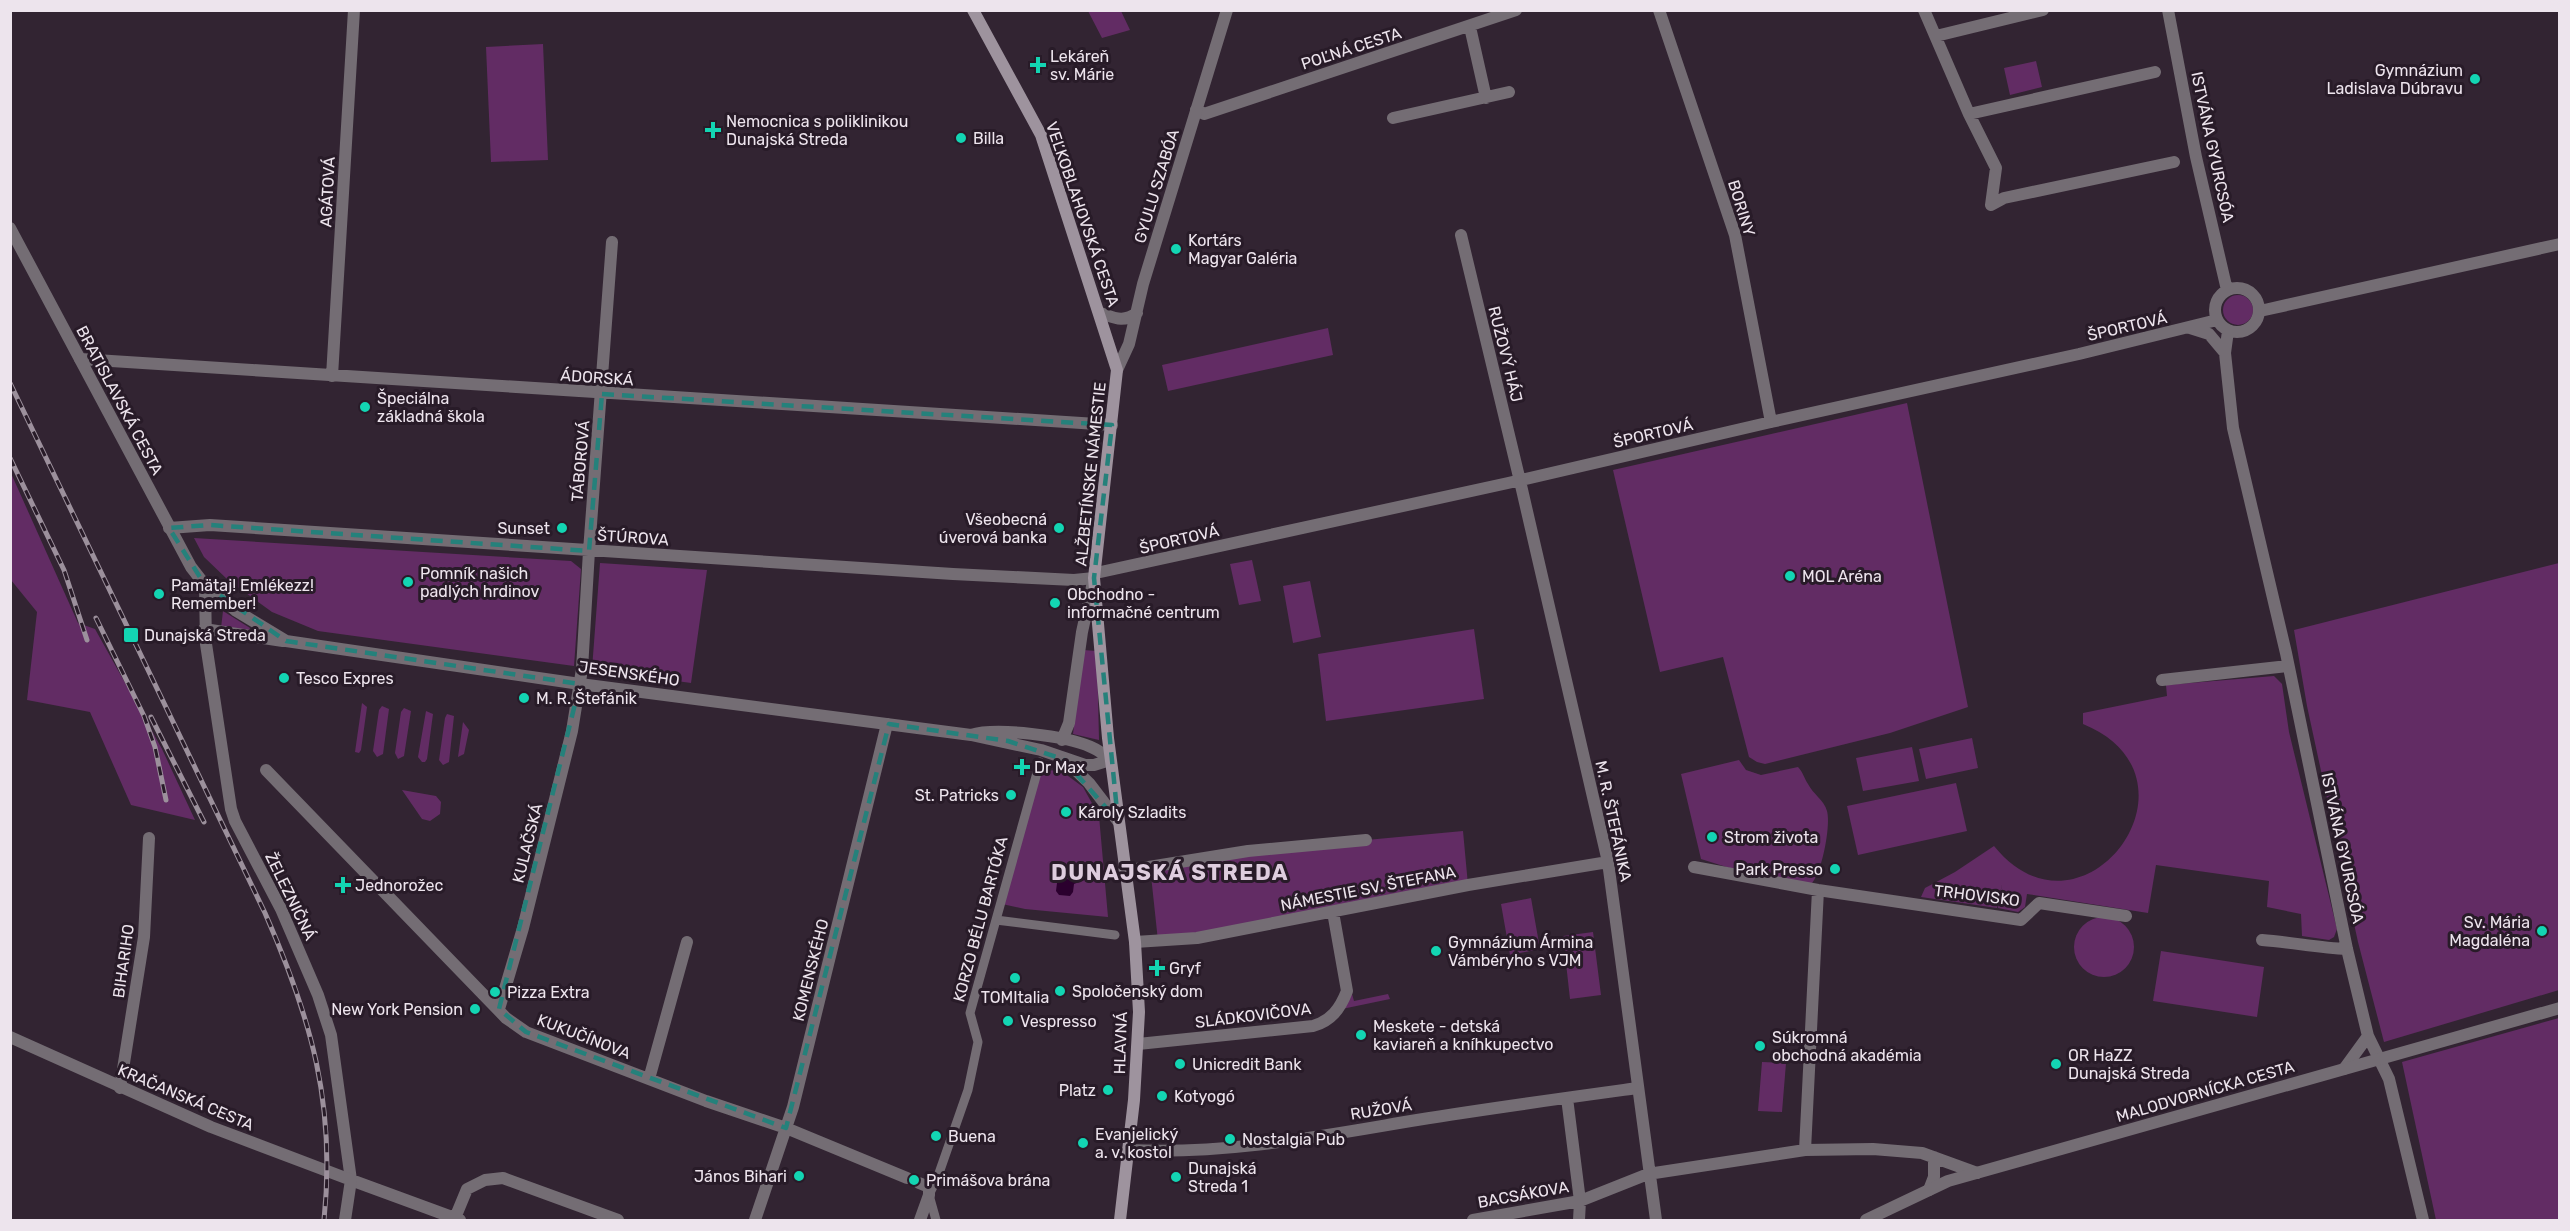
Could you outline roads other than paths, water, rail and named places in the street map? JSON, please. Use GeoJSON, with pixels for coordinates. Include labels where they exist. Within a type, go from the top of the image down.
{"type":"FeatureCollection","features":[{"type":"Feature","properties":{"kind":"main road","name":"VEĽKOBLAHOVSKÁ CESTA"},"geometry":{"type":"LineString","coordinates":[[973,10],[1041,135],[1118,370]]}},
{"type":"Feature","properties":{"kind":"main road","name":"ALŽBETÍNSKE NÁMESTIE"},"geometry":{"type":"LineString","coordinates":[[1110,760],[1095,576],[1118,370]]}},
{"type":"Feature","properties":{"kind":"main road","name":"HLAVNÁ"},"geometry":{"type":"LineString","coordinates":[[1110,760],[1135,942],[1139,1012],[1138,1044],[1120,1221]]}},
{"type":"Feature","properties":{"kind":"street","name":"AGÁTOVÁ"},"geometry":{"type":"LineString","coordinates":[[332,376],[354,10]]}},
{"type":"Feature","properties":{"kind":"street","name":"GYULU SZABÓA"},"geometry":{"type":"LineString","coordinates":[[1118,370],[1129,344],[1227,10]]}},
{"type":"Feature","properties":{"kind":"street","name":"POĽNÁ CESTA"},"geometry":{"type":"LineString","coordinates":[[1196,110],[1204,114],[1516,10]]}},
{"type":"Feature","properties":{"kind":"street","name":"BORINY"},"geometry":{"type":"LineString","coordinates":[[1659,10],[1735,235],[1771,422]]}},
{"type":"Feature","properties":{"kind":"street"},"geometry":{"type":"LineString","coordinates":[[1924,10],[1996,168],[1991,205],[2004,198],[2174,162]]}},
{"type":"Feature","properties":{"kind":"street"},"geometry":{"type":"LineString","coordinates":[[1936,36],[2043,10]]}},
{"type":"Feature","properties":{"kind":"street","name":"ISTVÁNA GYURCSÓA"},"geometry":{"type":"LineString","coordinates":[[2168,10],[2196,157],[2227,290]]}},
{"type":"Feature","properties":{"kind":"street"},"geometry":{"type":"LineString","coordinates":[[1470,27],[1486,98]]}},
{"type":"Feature","properties":{"kind":"street"},"geometry":{"type":"LineString","coordinates":[[1970,114],[2155,72]]}},
{"type":"Feature","properties":{"kind":"street"},"geometry":{"type":"LineString","coordinates":[[1392,118],[1509,92]]}},
{"type":"Feature","properties":{"kind":"street","name":"BRATISLAVSKÁ CESTA"},"geometry":{"type":"LineString","coordinates":[[10,228],[190,567],[205,585]]}},
{"type":"Feature","properties":{"kind":"street","name":"RUŽOVÝ HÁJ"},"geometry":{"type":"LineString","coordinates":[[1461,235],[1520,481]]}},
{"type":"Feature","properties":{"kind":"street","name":"TÁBOROVÁ"},"geometry":{"type":"LineString","coordinates":[[580,684],[612,242]]}},
{"type":"Feature","properties":{"kind":"street"},"geometry":{"type":"LineString","coordinates":[[2260,311],[2559,244]]}},
{"type":"Feature","properties":{"kind":"street"},"geometry":{"type":"LineString","coordinates":[[2239,288],[2249,291],[2257,300],[2260,311],[2255,325],[2249,329],[2242,332],[2228,331],[2217,320],[2216,303],[2227,290],[2239,288]]}},
{"type":"Feature","properties":{"kind":"street"},"geometry":{"type":"LineString","coordinates":[[1101,313],[1116,319],[1128,319],[1137,312]]}},
{"type":"Feature","properties":{"kind":"street","name":"ŠPORTOVÁ"},"geometry":{"type":"LineString","coordinates":[[1095,576],[1520,481],[2217,320]]}},
{"type":"Feature","properties":{"kind":"street"},"geometry":{"type":"LineString","coordinates":[[2189,328],[2209,334],[2224,353]]}},
{"type":"Feature","properties":{"kind":"street","name":"ISTVÁNA GYURCSÓA"},"geometry":{"type":"LineString","coordinates":[[2228,331],[2224,353],[2233,429],[2288,666],[2368,1036],[2389,1079],[2423,1221]]}},
{"type":"Feature","properties":{"kind":"street","name":"ÁDORSKÁ"},"geometry":{"type":"LineString","coordinates":[[80,359],[602,394],[1112,424]]}},
{"type":"Feature","properties":{"kind":"street","name":"M. R. ŠTEFÁNIKA"},"geometry":{"type":"LineString","coordinates":[[1520,481],[1608,861],[1648,1174]]}},
{"type":"Feature","properties":{"kind":"street","name":"ŠTÚROVA"},"geometry":{"type":"LineString","coordinates":[[169,528],[210,525],[953,574],[1074,580],[1095,576]]}},
{"type":"Feature","properties":{"kind":"street"},"geometry":{"type":"LineString","coordinates":[[1062,740],[1069,723],[1082,632],[1095,576]]}},
{"type":"Feature","properties":{"kind":"street","name":"ŽELEZNIČNÁ"},"geometry":{"type":"LineString","coordinates":[[205,585],[204,629],[231,809],[281,909],[331,1035],[351,1180],[345,1221]]}},
{"type":"Feature","properties":{"kind":"street","name":"JESENSKÉHO"},"geometry":{"type":"LineString","coordinates":[[205,585],[235,610],[286,641],[580,684],[971,735],[1008,741],[1089,765],[1110,760]]}},
{"type":"Feature","properties":{"kind":"street"},"geometry":{"type":"LineString","coordinates":[[204,629],[277,642],[286,641]]}},
{"type":"Feature","properties":{"kind":"street"},"geometry":{"type":"LineString","coordinates":[[2162,680],[2288,666]]}},
{"type":"Feature","properties":{"kind":"street","name":"KULAČSKÁ"},"geometry":{"type":"LineString","coordinates":[[500,1009],[524,928],[572,731],[580,684]]}},
{"type":"Feature","properties":{"kind":"street","name":"KOMENSKÉHO"},"geometry":{"type":"LineString","coordinates":[[755,1221],[786,1128],[888,724]]}},
{"type":"Feature","properties":{"kind":"street"},"geometry":{"type":"LineString","coordinates":[[971,735],[993,731],[1062,740],[1088,745],[1110,760]]}},
{"type":"Feature","properties":{"kind":"street"},"geometry":{"type":"LineString","coordinates":[[1063,759],[1089,783],[1118,821]]}},
{"type":"Feature","properties":{"kind":"street","name":"KORZO BÉLU BARTÓKA"},"geometry":{"type":"LineString","coordinates":[[929,1195],[938,1176],[968,1090],[978,1042],[970,1013],[1040,762]]}},
{"type":"Feature","properties":{"kind":"street","name":"KUKUČÍNOVA"},"geometry":{"type":"LineString","coordinates":[[266,770],[500,1009],[506,1018],[526,1032],[786,1128],[907,1178]]}},
{"type":"Feature","properties":{"kind":"street","name":"BIHARIHO"},"geometry":{"type":"LineString","coordinates":[[120,1088],[144,937],[149,838]]}},
{"type":"Feature","properties":{"kind":"street"},"geometry":{"type":"LineString","coordinates":[[1124,871],[1248,850],[1366,840]]}},
{"type":"Feature","properties":{"kind":"street","name":"NÁMESTIE SV. ŠTEFANA"},"geometry":{"type":"LineString","coordinates":[[1135,942],[1197,938],[1470,884],[1608,861]]}},
{"type":"Feature","properties":{"kind":"street","name":"TRHOVISKO"},"geometry":{"type":"LineString","coordinates":[[1694,867],[1818,890],[2021,920],[2039,903],[2126,916]]}},
{"type":"Feature","properties":{"kind":"street"},"geometry":{"type":"LineString","coordinates":[[1805,1150],[1818,890]]}},
{"type":"Feature","properties":{"kind":"street","name":"SLÁDKOVIČOVA"},"geometry":{"type":"LineString","coordinates":[[1138,1044],[1313,1026],[1326,1022],[1343,1002],[1347,992],[1333,912]]}},
{"type":"Feature","properties":{"kind":"street"},"geometry":{"type":"LineString","coordinates":[[996,920],[1115,935]]}},
{"type":"Feature","properties":{"kind":"street"},"geometry":{"type":"LineString","coordinates":[[2262,940],[2348,949]]}},
{"type":"Feature","properties":{"kind":"street"},"geometry":{"type":"LineString","coordinates":[[650,1079],[687,942]]}},
{"type":"Feature","properties":{"kind":"street","name":"MALODVORNÍCKA CESTA"},"geometry":{"type":"LineString","coordinates":[[1866,1221],[1948,1181],[2559,1008]]}},
{"type":"Feature","properties":{"kind":"street"},"geometry":{"type":"LineString","coordinates":[[2344,1069],[2368,1036]]}},
{"type":"Feature","properties":{"kind":"street","name":"KRAČANSKÁ CESTA"},"geometry":{"type":"LineString","coordinates":[[10,1037],[222,1132],[458,1220]]}},
{"type":"Feature","properties":{"kind":"street","name":"RUŽOVÁ"},"geometry":{"type":"LineString","coordinates":[[1128,1150],[1219,1150],[1638,1088]]}},
{"type":"Feature","properties":{"kind":"street","name":"BACSÁKOVA"},"geometry":{"type":"LineString","coordinates":[[1567,1098],[1580,1201]]}},
{"type":"Feature","properties":{"kind":"street"},"geometry":{"type":"LineString","coordinates":[[1656,1221],[1648,1174],[1805,1150],[1873,1149],[1922,1153],[1977,1173]]}},
{"type":"Feature","properties":{"kind":"street"},"geometry":{"type":"LineString","coordinates":[[1929,1190],[1934,1177],[1934,1157]]}},
{"type":"Feature","properties":{"kind":"street","name":"BACSÁKOVA"},"geometry":{"type":"LineString","coordinates":[[1473,1221],[1580,1201],[1648,1174]]}},
{"type":"Feature","properties":{"kind":"street"},"geometry":{"type":"LineString","coordinates":[[458,1220],[467,1189],[485,1179],[503,1178],[618,1221]]}},
{"type":"Feature","properties":{"kind":"street"},"geometry":{"type":"LineString","coordinates":[[919,1183],[928,1186],[936,1221]]}},
{"type":"Feature","properties":{"kind":"street"},"geometry":{"type":"LineString","coordinates":[[920,1221],[929,1195]]}},
{"type":"Feature","properties":{"kind":"street"},"geometry":{"type":"LineString","coordinates":[[1579,1221],[1580,1201]]}},
{"type":"Feature","properties":{"kind":"railway"},"geometry":{"type":"LineString","coordinates":[[10,383],[265,913],[295,989],[307,1026],[323,1100],[327,1178],[324,1220]]}},
{"type":"Feature","properties":{"kind":"railway"},"geometry":{"type":"LineString","coordinates":[[10,458],[64,570],[87,640]]}},
{"type":"Feature","properties":{"kind":"railway"},"geometry":{"type":"LineString","coordinates":[[96,618],[144,716],[155,747],[166,800]]}},
{"type":"Feature","properties":{"kind":"railway"},"geometry":{"type":"LineString","coordinates":[[151,717],[204,822]]}},
{"type":"Feature","properties":{"kind":"place","name":"Lekáreň sv. Márie"},"geometry":{"type":"Point","coordinates":[1038,65]}},
{"type":"Feature","properties":{"kind":"place","name":"Gymnázium Ladislava Dúbravu"},"geometry":{"type":"Point","coordinates":[2475,79]}},
{"type":"Feature","properties":{"kind":"place","name":"Nemocnica s poliklinikou Dunajská Streda"},"geometry":{"type":"Point","coordinates":[713,130]}},
{"type":"Feature","properties":{"kind":"place","name":"Billa"},"geometry":{"type":"Point","coordinates":[961,138]}},
{"type":"Feature","properties":{"kind":"place","name":"Kortárs Magyar Galéria"},"geometry":{"type":"Point","coordinates":[1176,249]}},
{"type":"Feature","properties":{"kind":"place","name":"Špeciálna základná škola"},"geometry":{"type":"Point","coordinates":[365,407]}},
{"type":"Feature","properties":{"kind":"place","name":"Sunset"},"geometry":{"type":"Point","coordinates":[562,528]}},
{"type":"Feature","properties":{"kind":"place","name":"Všeobecná úverová banka"},"geometry":{"type":"Point","coordinates":[1059,528]}},
{"type":"Feature","properties":{"kind":"place","name":"MOL Aréna"},"geometry":{"type":"Point","coordinates":[1790,576]}},
{"type":"Feature","properties":{"kind":"place","name":"Pomník našich padlých hrdinov"},"geometry":{"type":"Point","coordinates":[408,582]}},
{"type":"Feature","properties":{"kind":"place","name":"Pamätaj! Emlékezz! Remember!"},"geometry":{"type":"Point","coordinates":[159,594]}},
{"type":"Feature","properties":{"kind":"place","name":"Obchodno - informačné centrum"},"geometry":{"type":"Point","coordinates":[1055,603]}},
{"type":"Feature","properties":{"kind":"place","name":"Dunajská Streda"},"geometry":{"type":"Point","coordinates":[131,635]}},
{"type":"Feature","properties":{"kind":"place","name":"Tesco Expres"},"geometry":{"type":"Point","coordinates":[284,678]}},
{"type":"Feature","properties":{"kind":"place","name":"M. R. Štefánik"},"geometry":{"type":"Point","coordinates":[524,698]}},
{"type":"Feature","properties":{"kind":"place","name":"Dr Max"},"geometry":{"type":"Point","coordinates":[1022,767]}},
{"type":"Feature","properties":{"kind":"place","name":"St. Patricks"},"geometry":{"type":"Point","coordinates":[1011,795]}},
{"type":"Feature","properties":{"kind":"place","name":"Károly Szladits"},"geometry":{"type":"Point","coordinates":[1066,812]}},
{"type":"Feature","properties":{"kind":"place","name":"Strom života"},"geometry":{"type":"Point","coordinates":[1712,837]}},
{"type":"Feature","properties":{"kind":"place","name":"Park Presso"},"geometry":{"type":"Point","coordinates":[1835,869]}},
{"type":"Feature","properties":{"kind":"place","name":"Jednorožec"},"geometry":{"type":"Point","coordinates":[343,885]}},
{"type":"Feature","properties":{"kind":"place","name":"Sv. Mária Magdaléna"},"geometry":{"type":"Point","coordinates":[2542,931]}},
{"type":"Feature","properties":{"kind":"place","name":"Gymnázium Ármina Vámbéryho s VJM"},"geometry":{"type":"Point","coordinates":[1436,951]}},
{"type":"Feature","properties":{"kind":"place","name":"Gryf"},"geometry":{"type":"Point","coordinates":[1157,968]}},
{"type":"Feature","properties":{"kind":"place","name":"TOMItalia"},"geometry":{"type":"Point","coordinates":[1015,978]}},
{"type":"Feature","properties":{"kind":"place","name":"Spoločenský dom"},"geometry":{"type":"Point","coordinates":[1060,991]}},
{"type":"Feature","properties":{"kind":"place","name":"Pizza Extra"},"geometry":{"type":"Point","coordinates":[495,992]}},
{"type":"Feature","properties":{"kind":"place","name":"New York Pension"},"geometry":{"type":"Point","coordinates":[475,1009]}},
{"type":"Feature","properties":{"kind":"place","name":"Vespresso"},"geometry":{"type":"Point","coordinates":[1008,1021]}},
{"type":"Feature","properties":{"kind":"place","name":"Meskete - detská kaviareň a kníhkupectvo"},"geometry":{"type":"Point","coordinates":[1361,1035]}},
{"type":"Feature","properties":{"kind":"place","name":"Súkromná obchodná akadémia"},"geometry":{"type":"Point","coordinates":[1760,1046]}},
{"type":"Feature","properties":{"kind":"place","name":"Unicredit Bank"},"geometry":{"type":"Point","coordinates":[1180,1064]}},
{"type":"Feature","properties":{"kind":"place","name":"OR HaZZ Dunajská Streda"},"geometry":{"type":"Point","coordinates":[2056,1064]}},
{"type":"Feature","properties":{"kind":"place","name":"Platz"},"geometry":{"type":"Point","coordinates":[1108,1090]}},
{"type":"Feature","properties":{"kind":"place","name":"Kotyogó"},"geometry":{"type":"Point","coordinates":[1162,1096]}},
{"type":"Feature","properties":{"kind":"place","name":"Buena"},"geometry":{"type":"Point","coordinates":[936,1136]}},
{"type":"Feature","properties":{"kind":"place","name":"Nostalgia Pub"},"geometry":{"type":"Point","coordinates":[1230,1139]}},
{"type":"Feature","properties":{"kind":"place","name":"Evanjelický a. v. kostol"},"geometry":{"type":"Point","coordinates":[1083,1143]}},
{"type":"Feature","properties":{"kind":"place","name":"János Bihari"},"geometry":{"type":"Point","coordinates":[799,1176]}},
{"type":"Feature","properties":{"kind":"place","name":"Dunajská Streda 1"},"geometry":{"type":"Point","coordinates":[1176,1177]}},
{"type":"Feature","properties":{"kind":"place","name":"Primášova brána"},"geometry":{"type":"Point","coordinates":[914,1180]}},
{"type":"Feature","properties":{"kind":"district","name":"DUNAJSKÁ STREDA"},"geometry":{"type":"Point","coordinates":[1170,872]}}]}
